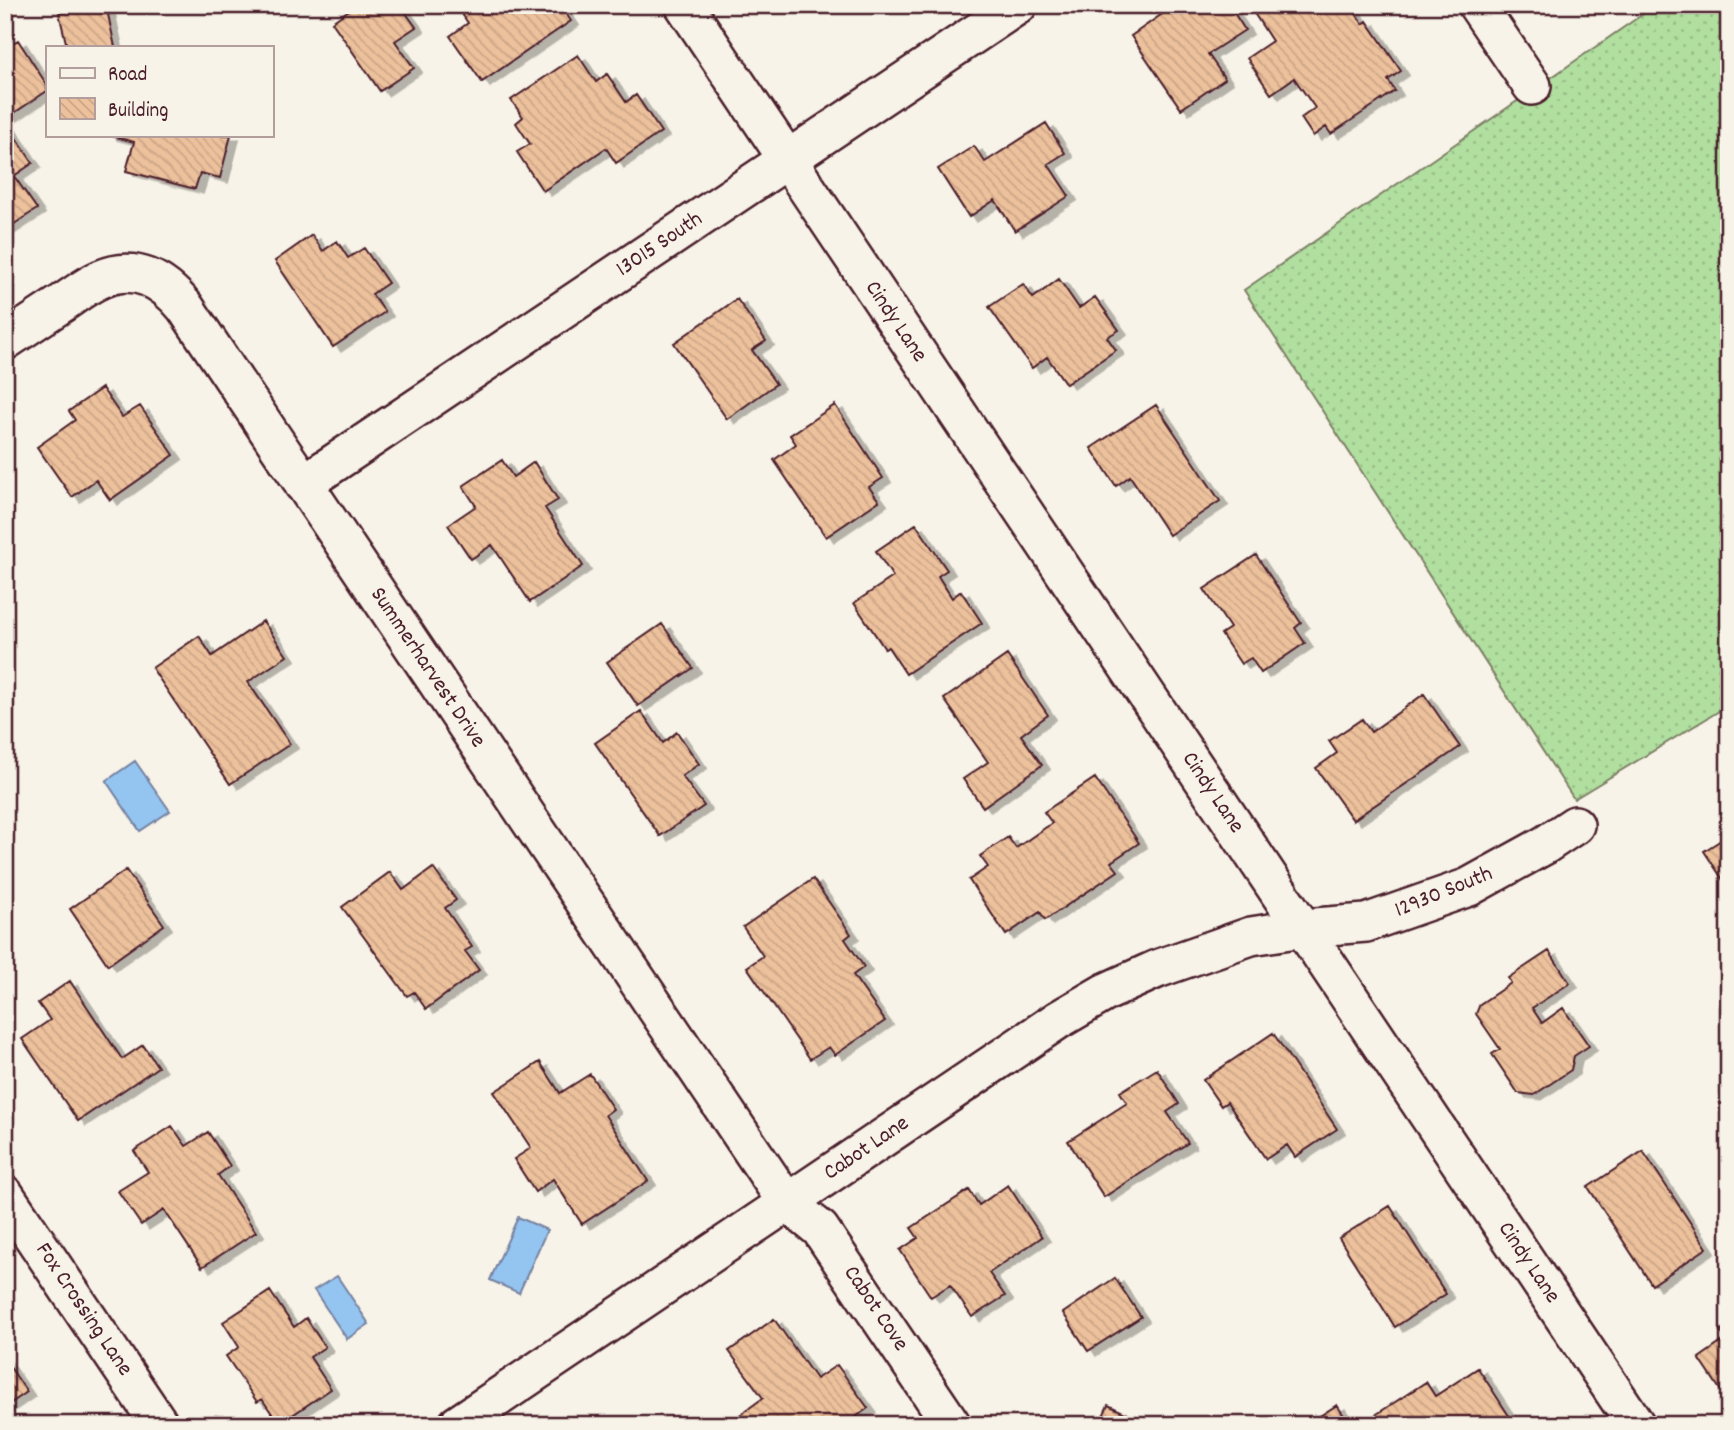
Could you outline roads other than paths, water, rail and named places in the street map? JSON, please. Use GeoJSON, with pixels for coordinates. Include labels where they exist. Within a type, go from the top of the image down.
{"type":"FeatureCollection","features":[{"type":"Feature","properties":{"kind":"street","name":"Cindy Lane"},"geometry":{"type":"LineString","coordinates":[[684,5],[1636,1425]]}},
{"type":"Feature","properties":{"kind":"street","name":"13015 South"},"geometry":{"type":"LineString","coordinates":[[303,484],[1018,5]]}},
{"type":"Feature","properties":{"kind":"street"},"geometry":{"type":"LineString","coordinates":[[1477,5],[1532,86]]}},
{"type":"Feature","properties":{"kind":"street","name":"Summerharvest Drive"},"geometry":{"type":"LineString","coordinates":[[5,341],[103,278],[136,273],[152,278],[165,286],[185,307],[787,1203]]}},
{"type":"Feature","properties":{"kind":"street","name":"12930 South"},"geometry":{"type":"LineString","coordinates":[[1303,928],[1366,923],[1469,887],[1575,825]]}},
{"type":"Feature","properties":{"kind":"street","name":"Cabot Lane"},"geometry":{"type":"LineString","coordinates":[[457,1425],[1058,1020],[1106,992],[1157,969],[1251,936],[1303,928]]}},
{"type":"Feature","properties":{"kind":"street","name":"Fox Crossing Lane"},"geometry":{"type":"LineString","coordinates":[[5,1195],[160,1425]]}},
{"type":"Feature","properties":{"kind":"street","name":"Cabot Cove"},"geometry":{"type":"LineString","coordinates":[[787,1203],[820,1229],[952,1425]]}},
{"type":"Feature","properties":{"kind":"water"},"geometry":{"type":"Polygon","coordinates":[[[135,761],[170,811],[140,831],[106,781],[135,761]]]}},
{"type":"Feature","properties":{"kind":"water"},"geometry":{"type":"Polygon","coordinates":[[[518,1217],[547,1230],[519,1293],[490,1280],[518,1217]]]}},
{"type":"Feature","properties":{"kind":"water"},"geometry":{"type":"Polygon","coordinates":[[[337,1276],[369,1324],[347,1339],[314,1290],[337,1276]]]}}]}
